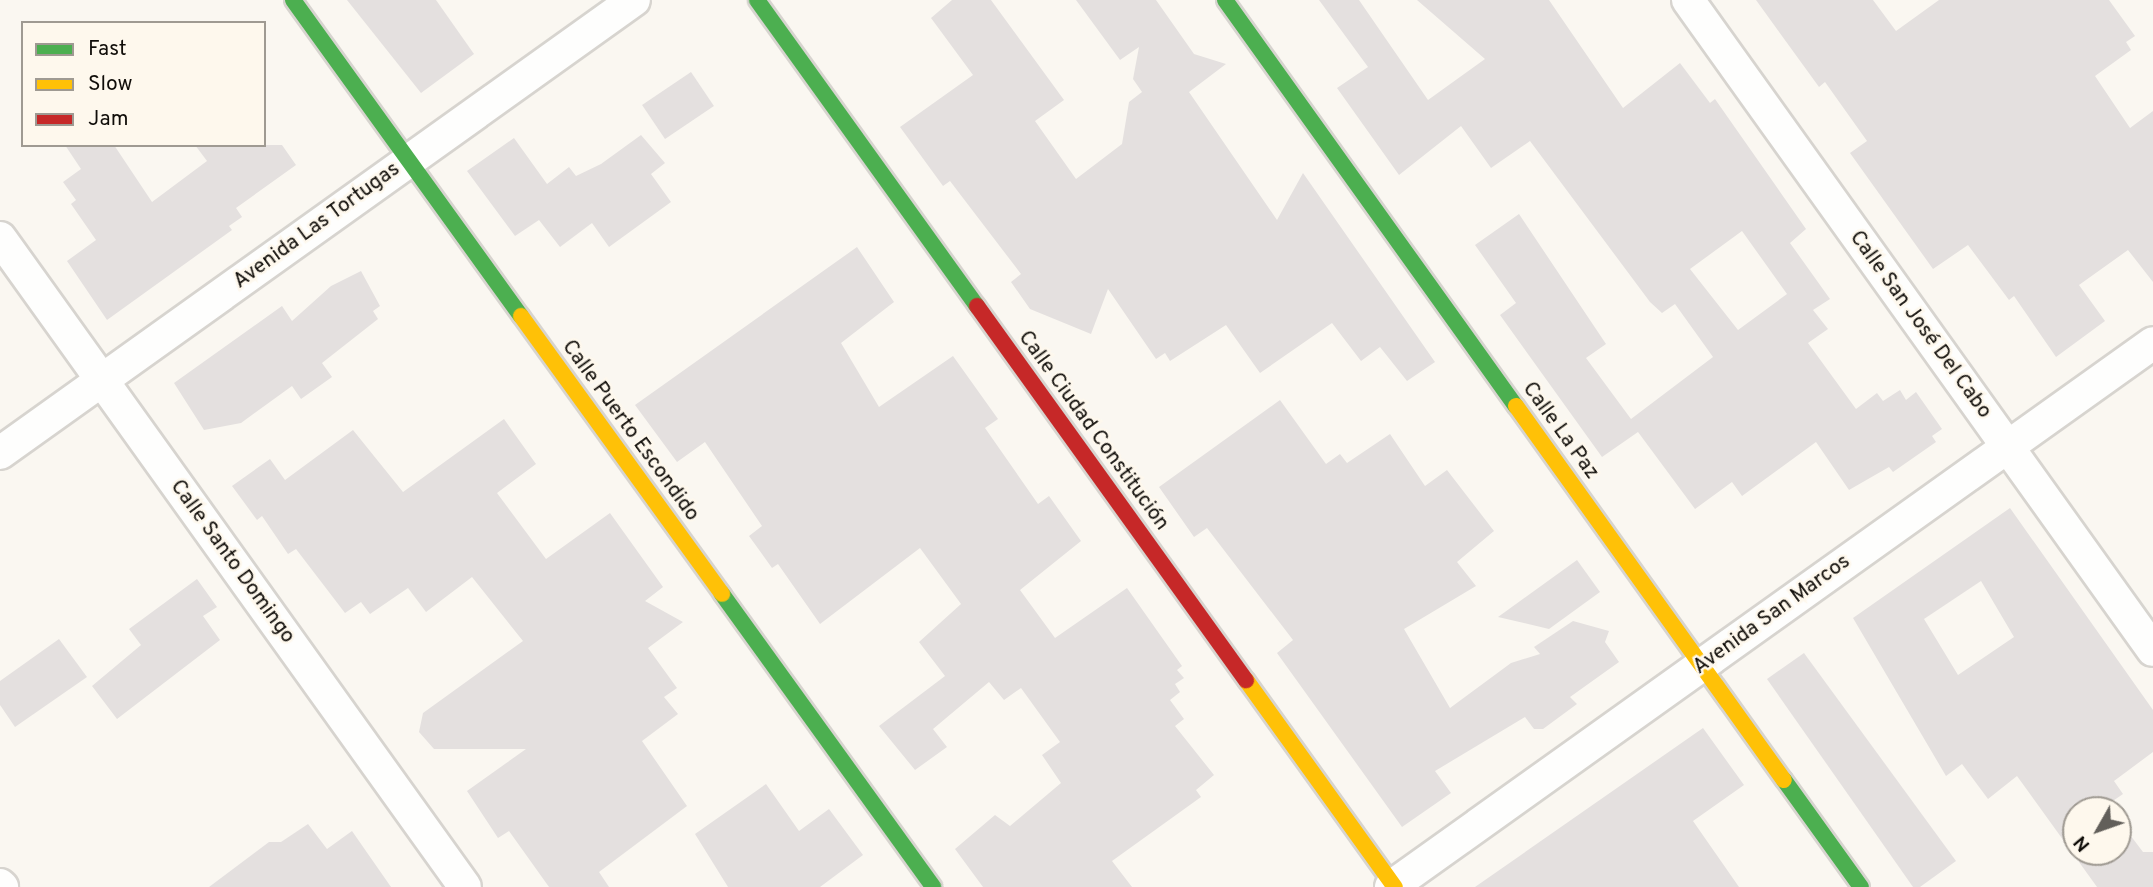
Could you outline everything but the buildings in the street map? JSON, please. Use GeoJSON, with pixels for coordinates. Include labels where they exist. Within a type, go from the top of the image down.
{"type":"FeatureCollection","features":[{"type":"Feature","properties":{"kind":"street","name":"Calle Puerto Escondido"},"geometry":{"type":"LineString","coordinates":[[293,0],[933,887]]}},
{"type":"Feature","properties":{"kind":"street","name":"Avenida Las Tortugas"},"geometry":{"type":"LineString","coordinates":[[0,453],[634,0]]}},
{"type":"Feature","properties":{"kind":"street","name":"Calle Ciudad Constitución"},"geometry":{"type":"LineString","coordinates":[[757,0],[1393,886]]}},
{"type":"Feature","properties":{"kind":"street","name":"Calle La Paz"},"geometry":{"type":"LineString","coordinates":[[1225,0],[1861,887]]}},
{"type":"Feature","properties":{"kind":"street","name":"Calle San José Del Cabo"},"geometry":{"type":"LineString","coordinates":[[1688,0],[2153,650]]}},
{"type":"Feature","properties":{"kind":"street","name":"Calle Santo Domingo"},"geometry":{"type":"LineString","coordinates":[[0,238],[465,887]]}},
{"type":"Feature","properties":{"kind":"street","name":"Avenida San Marcos"},"geometry":{"type":"LineString","coordinates":[[1393,886],[2153,343]]}},
{"type":"Feature","properties":{"kind":"traffic: fast"},"geometry":{"type":"LineString","coordinates":[[293,0],[521,316]]}},
{"type":"Feature","properties":{"kind":"traffic: fast"},"geometry":{"type":"LineString","coordinates":[[757,0],[977,306]]}},
{"type":"Feature","properties":{"kind":"traffic: fast"},"geometry":{"type":"LineString","coordinates":[[1225,0],[1516,406]]}},
{"type":"Feature","properties":{"kind":"traffic: fast"},"geometry":{"type":"LineString","coordinates":[[722,594],[933,887]]}},
{"type":"Feature","properties":{"kind":"traffic: fast"},"geometry":{"type":"LineString","coordinates":[[1784,780],[1861,887]]}},
{"type":"Feature","properties":{"kind":"traffic: slow"},"geometry":{"type":"LineString","coordinates":[[521,316],[722,594]]}},
{"type":"Feature","properties":{"kind":"traffic: slow"},"geometry":{"type":"LineString","coordinates":[[1516,406],[1784,780]]}},
{"type":"Feature","properties":{"kind":"traffic: slow"},"geometry":{"type":"LineString","coordinates":[[1246,680],[1395,887]]}},
{"type":"Feature","properties":{"kind":"traffic: jam"},"geometry":{"type":"LineString","coordinates":[[977,306],[1246,680]]}}]}
